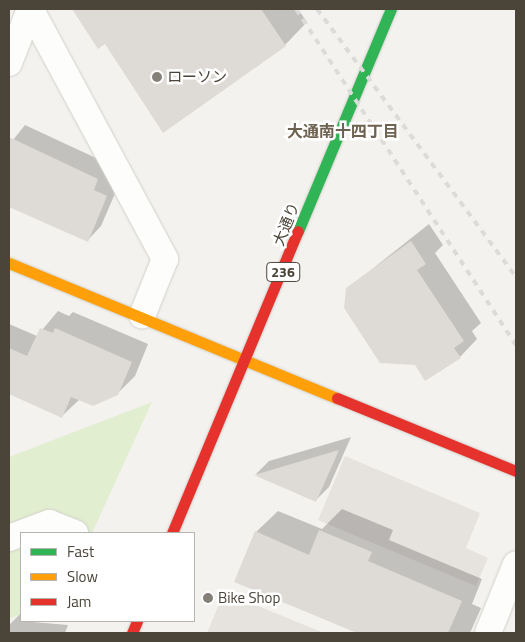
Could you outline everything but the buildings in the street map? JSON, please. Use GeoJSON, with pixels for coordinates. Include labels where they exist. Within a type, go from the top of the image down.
{"type":"FeatureCollection","features":[{"type":"Feature","properties":{"kind":"main road","name":"大通り"},"geometry":{"type":"LineString","coordinates":[[172,532],[247,359],[391,9]]}},
{"type":"Feature","properties":{"kind":"main road"},"geometry":{"type":"LineString","coordinates":[[9,264],[142,316],[516,471]]}},
{"type":"Feature","properties":{"kind":"street"},"geometry":{"type":"LineString","coordinates":[[9,63],[30,9]]}},
{"type":"Feature","properties":{"kind":"street"},"geometry":{"type":"LineString","coordinates":[[30,9],[164,259],[142,316]]}},
{"type":"Feature","properties":{"kind":"street"},"geometry":{"type":"LineString","coordinates":[[25,532],[49,523],[72,532]]}},
{"type":"Feature","properties":{"kind":"street"},"geometry":{"type":"LineString","coordinates":[[488,633],[516,564]]}},
{"type":"Feature","properties":{"kind":"green space"},"geometry":{"type":"Polygon","coordinates":[[[152,402],[92,532],[20,532],[20,614],[9,619],[9,457],[152,402]]]}},
{"type":"Feature","properties":{"kind":"shaded area"},"geometry":{"type":"Polygon","coordinates":[[[345,456],[480,513],[466,548],[488,558],[476,586],[318,520],[345,456]]]}},
{"type":"Feature","properties":{"kind":"shaded area"},"geometry":{"type":"Polygon","coordinates":[[[224,592],[324,633],[207,633],[224,592]]]}},
{"type":"Feature","properties":{"kind":"railway"},"geometry":{"type":"LineString","coordinates":[[296,9],[516,345]]}},
{"type":"Feature","properties":{"kind":"railway"},"geometry":{"type":"LineString","coordinates":[[317,9],[516,277]]}},
{"type":"Feature","properties":{"kind":"traffic: fast"},"geometry":{"type":"LineString","coordinates":[[298,231],[391,9]]}},
{"type":"Feature","properties":{"kind":"traffic: slow"},"geometry":{"type":"LineString","coordinates":[[9,263],[337,398]]}},
{"type":"Feature","properties":{"kind":"traffic: jam"},"geometry":{"type":"LineString","coordinates":[[172,532],[298,231]]}},
{"type":"Feature","properties":{"kind":"traffic: jam"},"geometry":{"type":"LineString","coordinates":[[337,398],[516,471]]}},
{"type":"Feature","properties":{"kind":"traffic: jam"},"geometry":{"type":"LineString","coordinates":[[132,633],[137,622]]}},
{"type":"Feature","properties":{"kind":"place","name":"ローソン"},"geometry":{"type":"Point","coordinates":[157,77]}},
{"type":"Feature","properties":{"kind":"place","name":"Bike Shop"},"geometry":{"type":"Point","coordinates":[208,598]}},
{"type":"Feature","properties":{"kind":"district","name":"大通南十四丁目"},"geometry":{"type":"Point","coordinates":[343,131]}}]}
